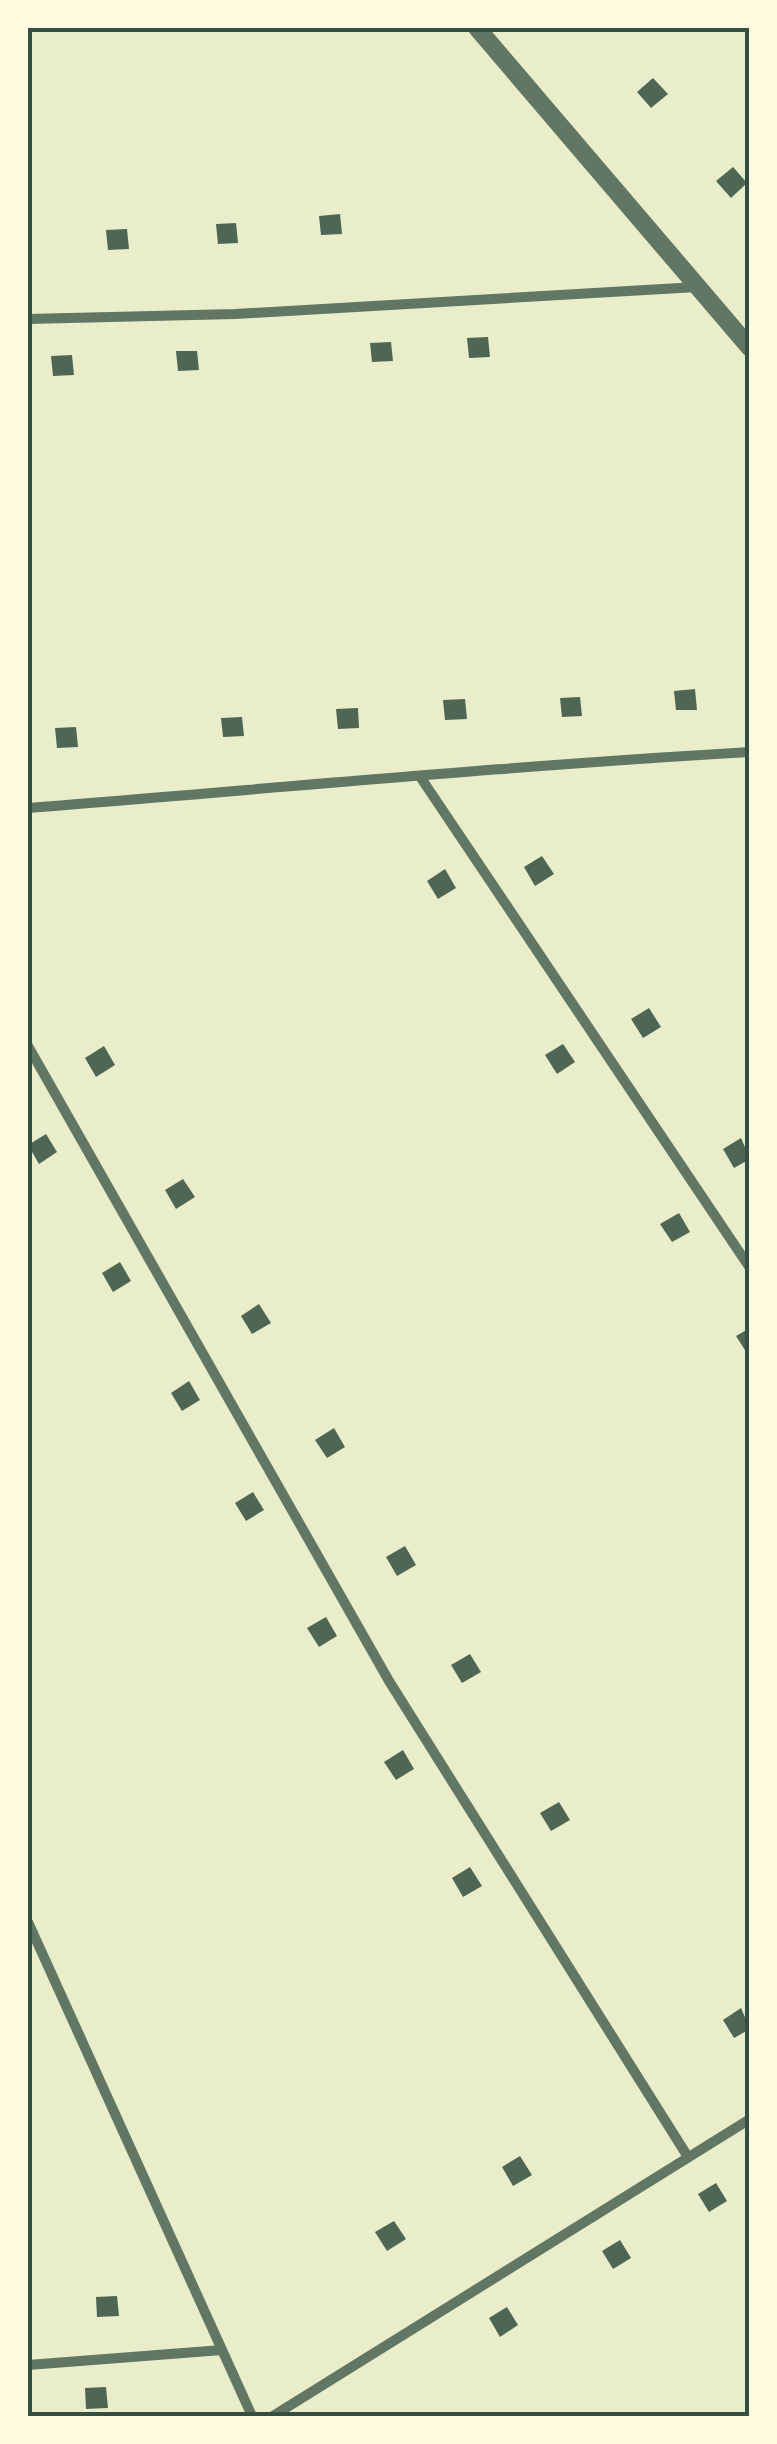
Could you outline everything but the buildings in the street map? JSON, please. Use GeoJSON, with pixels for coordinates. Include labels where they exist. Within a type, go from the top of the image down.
{"type":"FeatureCollection","features":[{"type":"Feature","properties":{"kind":"street"},"geometry":{"type":"LineString","coordinates":[[477,28],[750,348]]}},
{"type":"Feature","properties":{"kind":"street"},"geometry":{"type":"LineString","coordinates":[[28,319],[235,314],[698,287]]}},
{"type":"Feature","properties":{"kind":"street"},"geometry":{"type":"LineString","coordinates":[[28,808],[421,778],[495,766],[750,752]]}},
{"type":"Feature","properties":{"kind":"street"},"geometry":{"type":"LineString","coordinates":[[421,778],[750,1268]]}},
{"type":"Feature","properties":{"kind":"street"},"geometry":{"type":"LineString","coordinates":[[28,1046],[389,1680],[688,2157]]}},
{"type":"Feature","properties":{"kind":"street"},"geometry":{"type":"LineString","coordinates":[[28,1922],[252,2416]]}},
{"type":"Feature","properties":{"kind":"street"},"geometry":{"type":"LineString","coordinates":[[274,2416],[750,2120]]}},
{"type":"Feature","properties":{"kind":"street"},"geometry":{"type":"LineString","coordinates":[[28,2365],[222,2350]]}}]}
